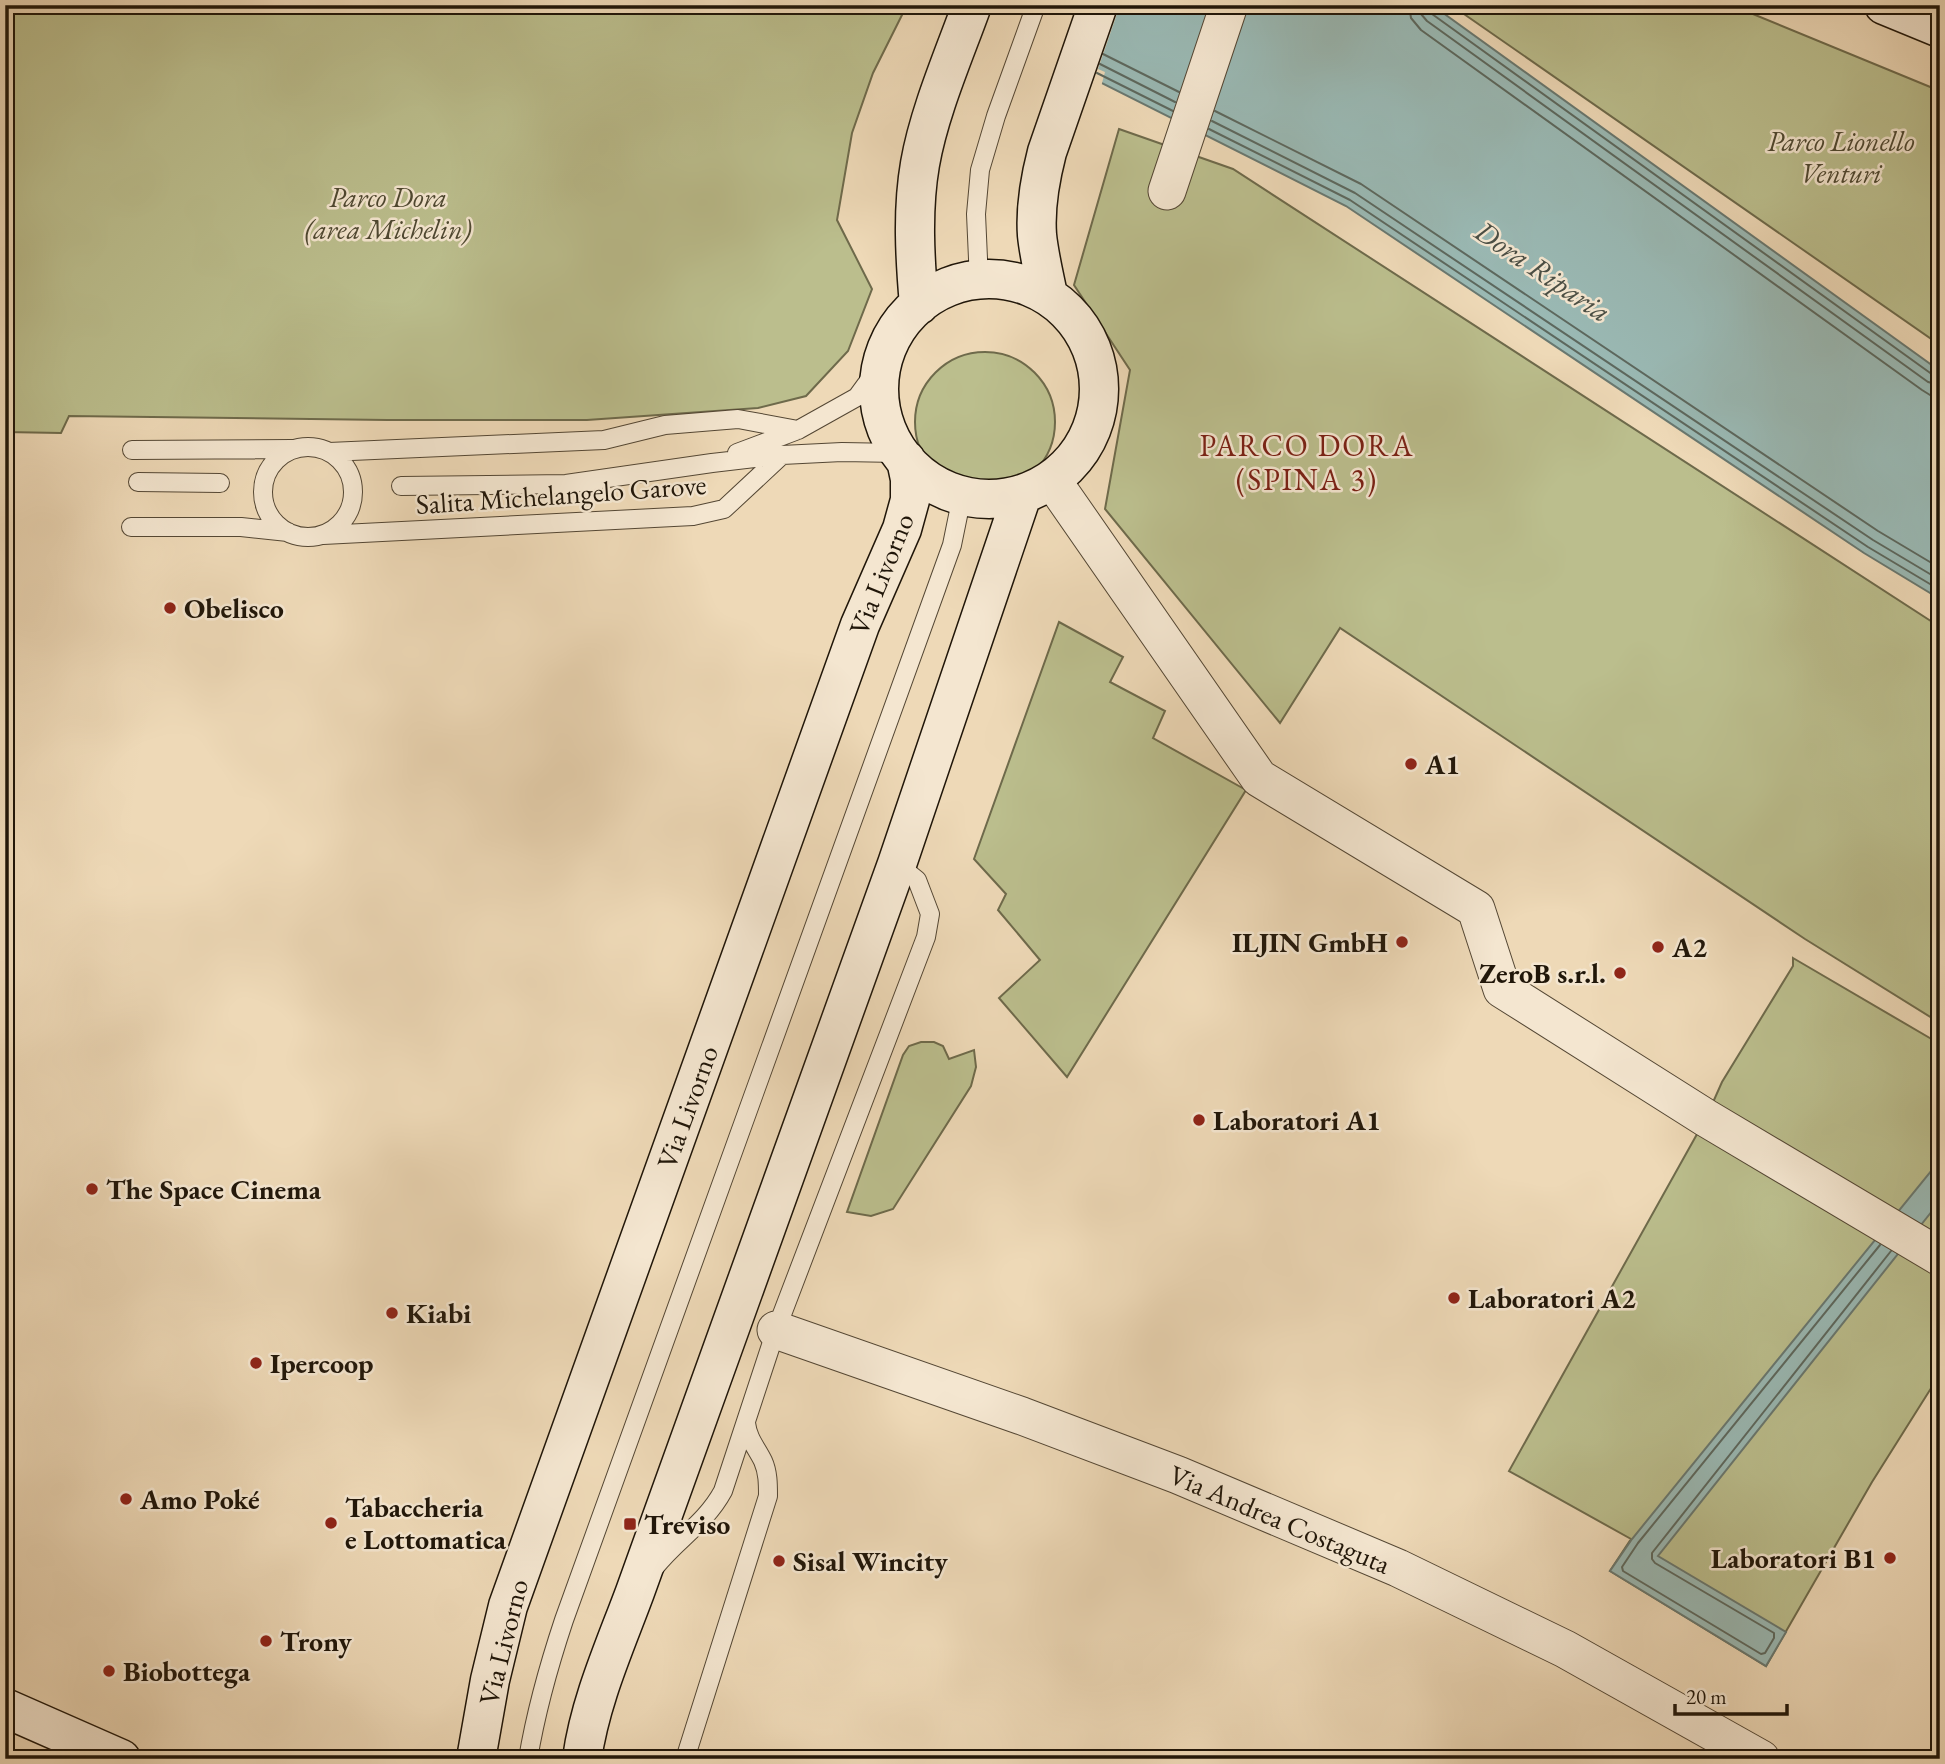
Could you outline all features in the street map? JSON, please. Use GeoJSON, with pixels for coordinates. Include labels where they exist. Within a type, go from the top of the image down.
{"type":"FeatureCollection","features":[{"type":"Feature","properties":{"kind":"main road"},"geometry":{"type":"LineString","coordinates":[[919,305],[916,191],[920,163],[931,122],[972,5]]}},
{"type":"Feature","properties":{"kind":"main road"},"geometry":{"type":"LineString","coordinates":[[1048,295],[1037,234],[1038,202],[1046,152],[1098,5]]}},
{"type":"Feature","properties":{"kind":"main road"},"geometry":{"type":"LineString","coordinates":[[1884,5],[1940,28]]}},
{"type":"Feature","properties":{"kind":"main road"},"geometry":{"type":"LineString","coordinates":[[1004,280],[1027,285],[1058,303],[1078,324],[1092,350],[1099,378],[1098,407],[1090,436],[1074,460],[1037,487],[1007,499],[962,496],[937,486],[902,457],[886,431],[882,414],[879,381],[884,360],[899,326],[919,305],[940,290],[960,283],[979,281],[1004,280]]}},
{"type":"Feature","properties":{"kind":"main road","name":"Via Livorno"},"geometry":{"type":"LineString","coordinates":[[476,1759],[493,1667],[509,1606],[860,625],[902,529],[910,500],[910,479],[902,457]]}},
{"type":"Feature","properties":{"kind":"main road"},"geometry":{"type":"LineString","coordinates":[[582,1759],[593,1709],[897,864],[1037,487]]}},
{"type":"Feature","properties":{"kind":"main road"},"geometry":{"type":"LineString","coordinates":[[5,1709],[121,1759]]}},
{"type":"Feature","properties":{"kind":"street"},"geometry":{"type":"LineString","coordinates":[[1167,191],[1229,5]]}},
{"type":"Feature","properties":{"kind":"street"},"geometry":{"type":"LineString","coordinates":[[1037,487],[1259,778],[1476,909],[1502,989],[1706,1118],[1940,1257]]}},
{"type":"Feature","properties":{"kind":"street","name":"Via Andrea Costaguta"},"geometry":{"type":"LineString","coordinates":[[776,1330],[1022,1416],[1152,1465],[1398,1568],[1565,1649],[1761,1759]]}},
{"type":"Feature","properties":{"kind":"lane"},"geometry":{"type":"LineString","coordinates":[[979,281],[976,214],[980,170],[1035,5]]}},
{"type":"Feature","properties":{"kind":"lane","name":"Salita Michelangelo Garove"},"geometry":{"type":"LineString","coordinates":[[712,463],[797,430],[857,397],[884,360]]}},
{"type":"Feature","properties":{"kind":"lane","name":"Salita Michelangelo Garove"},"geometry":{"type":"LineString","coordinates":[[132,450],[292,449],[305,446],[318,447],[329,452],[604,440],[665,425],[738,419],[797,430]]}},
{"type":"Feature","properties":{"kind":"lane"},"geometry":{"type":"LineString","coordinates":[[288,532],[276,523],[267,511],[263,496],[264,482],[270,468],[292,449]]}},
{"type":"Feature","properties":{"kind":"lane"},"geometry":{"type":"LineString","coordinates":[[323,535],[336,528],[346,516],[352,503],[354,488],[342,461],[329,452]]}},
{"type":"Feature","properties":{"kind":"lane","name":"Salita Michelangelo Garove"},"geometry":{"type":"LineString","coordinates":[[401,486],[566,484],[712,463],[842,452],[902,457]]}},
{"type":"Feature","properties":{"kind":"lane","name":"Salita Michelangelo Garove"},"geometry":{"type":"LineString","coordinates":[[131,527],[242,527],[314,537],[693,516],[724,509],[782,456]]}},
{"type":"Feature","properties":{"kind":"lane"},"geometry":{"type":"LineString","coordinates":[[138,482],[220,483]]}},
{"type":"Feature","properties":{"kind":"lane","name":"Via Livorno"},"geometry":{"type":"LineString","coordinates":[[528,1759],[549,1663],[952,545],[962,496]]}},
{"type":"Feature","properties":{"kind":"lane"},"geometry":{"type":"LineString","coordinates":[[635,1592],[660,1561],[702,1521],[723,1491],[776,1330],[926,937],[930,914],[917,880],[897,864]]}},
{"type":"Feature","properties":{"kind":"lane"},"geometry":{"type":"LineString","coordinates":[[685,1759],[768,1496],[766,1471],[751,1443],[746,1420]]}},
{"type":"Feature","properties":{"kind":"green space","name":"Parco Dora (area Michelin)"},"geometry":{"type":"Polygon","coordinates":[[[5,5],[907,5],[873,73],[852,133],[837,220],[872,289],[848,351],[806,396],[758,408],[587,420],[69,416],[61,433],[5,432],[5,5]]]}},
{"type":"Feature","properties":{"kind":"green space","name":"Parco Lionello Venturi"},"geometry":{"type":"Polygon","coordinates":[[[1451,5],[1731,5],[1940,91],[1940,345],[1451,5]]]}},
{"type":"Feature","properties":{"kind":"green space"},"geometry":{"type":"Polygon","coordinates":[[[1119,129],[1233,169],[1940,627],[1940,1023],[1805,939],[1340,628],[1280,723],[1105,509],[1130,370],[1074,285],[1119,129]]]}},
{"type":"Feature","properties":{"kind":"green space"},"geometry":{"type":"Polygon","coordinates":[[[985,352],[1012,357],[1035,372],[1050,395],[1055,422],[1050,449],[1035,472],[1012,487],[985,492],[958,487],[935,472],[920,449],[915,422],[920,395],[935,372],[958,357],[985,352]]]}},
{"type":"Feature","properties":{"kind":"green space"},"geometry":{"type":"Polygon","coordinates":[[[1059,622],[1123,657],[1110,682],[1165,711],[1153,738],[1246,790],[1067,1077],[999,998],[1040,960],[998,910],[1006,894],[974,859],[1059,622]]]}},
{"type":"Feature","properties":{"kind":"green space"},"geometry":{"type":"Polygon","coordinates":[[[1793,958],[1940,1044],[1940,1374],[1872,1482],[1766,1666],[1610,1571],[1631,1539],[1509,1471],[1706,1118],[1722,1082],[1793,966],[1793,958]]]}},
{"type":"Feature","properties":{"kind":"green space"},"geometry":{"type":"Polygon","coordinates":[[[934,1042],[943,1046],[949,1059],[974,1050],[976,1067],[971,1086],[893,1209],[871,1216],[847,1212],[903,1055],[909,1046],[934,1042]]]}},
{"type":"Feature","properties":{"kind":"water","name":"Dora Riparia"},"geometry":{"type":"Polygon","coordinates":[[[947,5],[1432,5],[1940,371],[1940,599],[1864,553],[1346,206],[947,5]]]}},
{"type":"Feature","properties":{"kind":"water"},"geometry":{"type":"Polygon","coordinates":[[[1940,1160],[1940,1201],[1658,1556],[1786,1632],[1766,1666],[1610,1571],[1632,1539],[1940,1160]]]}},
{"type":"Feature","properties":{"kind":"pier"},"geometry":{"type":"Polygon","coordinates":[[[943,5],[1120,5],[1098,69],[1105,72],[1101,87],[945,8],[943,5]]]}},
{"type":"Feature","properties":{"kind":"place","name":"Obelisco"},"geometry":{"type":"Point","coordinates":[170,608]}},
{"type":"Feature","properties":{"kind":"place","name":"A1"},"geometry":{"type":"Point","coordinates":[1411,764]}},
{"type":"Feature","properties":{"kind":"place","name":"ILJIN GmbH"},"geometry":{"type":"Point","coordinates":[1402,942]}},
{"type":"Feature","properties":{"kind":"place","name":"A2"},"geometry":{"type":"Point","coordinates":[1658,947]}},
{"type":"Feature","properties":{"kind":"place","name":"ZeroB s.r.l."},"geometry":{"type":"Point","coordinates":[1620,973]}},
{"type":"Feature","properties":{"kind":"place","name":"Laboratori A1"},"geometry":{"type":"Point","coordinates":[1199,1120]}},
{"type":"Feature","properties":{"kind":"place","name":"The Space Cinema"},"geometry":{"type":"Point","coordinates":[92,1189]}},
{"type":"Feature","properties":{"kind":"place","name":"Laboratori A2"},"geometry":{"type":"Point","coordinates":[1454,1298]}},
{"type":"Feature","properties":{"kind":"place","name":"Kiabi"},"geometry":{"type":"Point","coordinates":[392,1313]}},
{"type":"Feature","properties":{"kind":"place","name":"Ipercoop"},"geometry":{"type":"Point","coordinates":[256,1363]}},
{"type":"Feature","properties":{"kind":"place","name":"Amo Poké"},"geometry":{"type":"Point","coordinates":[126,1499]}},
{"type":"Feature","properties":{"kind":"place","name":"Tabaccheria e Lottomatica"},"geometry":{"type":"Point","coordinates":[331,1523]}},
{"type":"Feature","properties":{"kind":"place","name":"Treviso"},"geometry":{"type":"Point","coordinates":[630,1524]}},
{"type":"Feature","properties":{"kind":"place","name":"Laboratori B1"},"geometry":{"type":"Point","coordinates":[1890,1558]}},
{"type":"Feature","properties":{"kind":"place","name":"Sisal Wincity"},"geometry":{"type":"Point","coordinates":[779,1561]}},
{"type":"Feature","properties":{"kind":"place","name":"Trony"},"geometry":{"type":"Point","coordinates":[266,1641]}},
{"type":"Feature","properties":{"kind":"place","name":"Biobottega"},"geometry":{"type":"Point","coordinates":[109,1671]}},
{"type":"Feature","properties":{"kind":"district","name":"PARCO DORA (SPINA 3)"},"geometry":{"type":"Point","coordinates":[1307,462]}}]}
